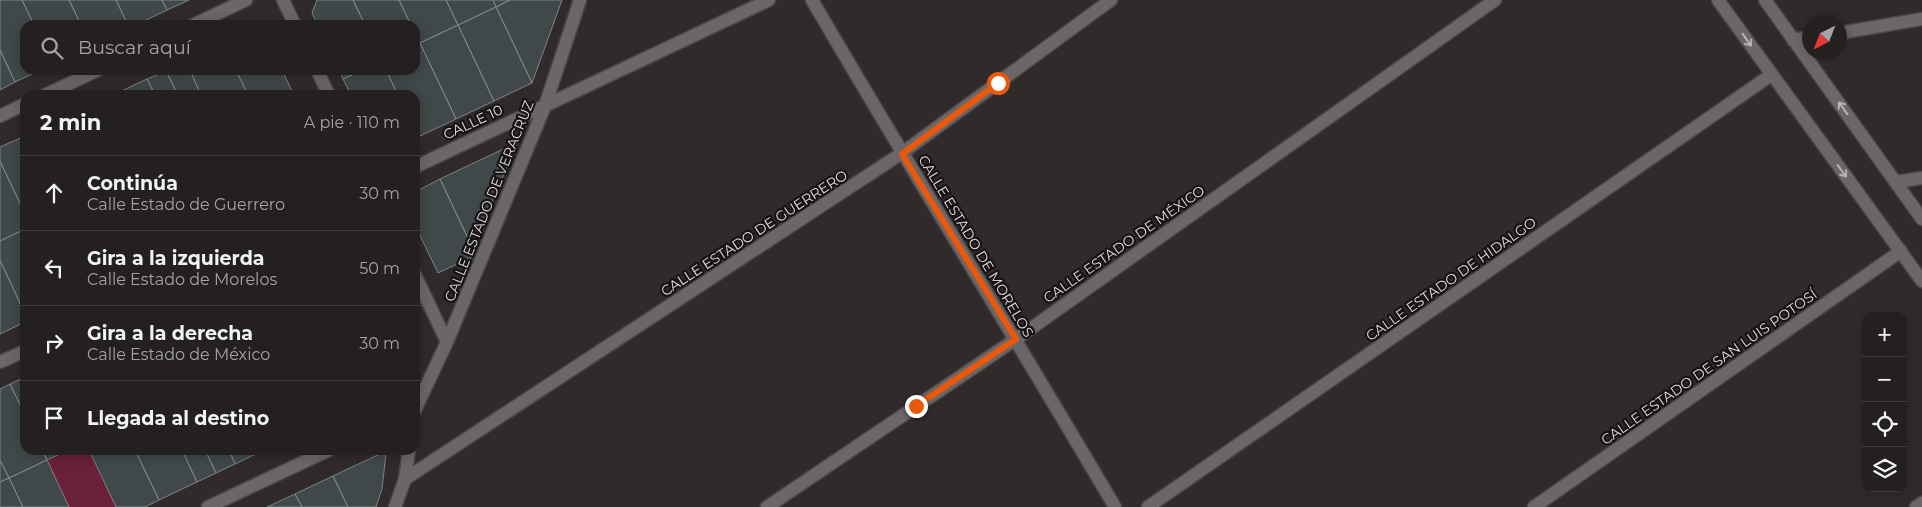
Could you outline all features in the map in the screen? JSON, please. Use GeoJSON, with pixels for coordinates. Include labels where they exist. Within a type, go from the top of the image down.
{"type":"FeatureCollection","features":[{"type":"Feature","properties":{"kind":"street"},"geometry":{"type":"LineString","coordinates":[[204,20],[246,0]]}},
{"type":"Feature","properties":{"kind":"street"},"geometry":{"type":"LineString","coordinates":[[283,0],[293,20]]}},
{"type":"Feature","properties":{"kind":"street","name":"CALLE ESTADO DE VERACRUZ"},"geometry":{"type":"LineString","coordinates":[[420,399],[447,342],[545,106],[580,0]]}},
{"type":"Feature","properties":{"kind":"street","name":"CALLE 10"},"geometry":{"type":"LineString","coordinates":[[420,165],[769,0]]}},
{"type":"Feature","properties":{"kind":"street","name":"CALLE ESTADO DE MORELOS"},"geometry":{"type":"LineString","coordinates":[[812,0],[902,154],[1016,339],[1115,507]]}},
{"type":"Feature","properties":{"kind":"street","name":"CALLE ESTADO DE GUERRERO"},"geometry":{"type":"LineString","coordinates":[[405,479],[902,154],[1110,0]]}},
{"type":"Feature","properties":{"kind":"street","name":"CALLE ESTADO DE MÉXICO"},"geometry":{"type":"LineString","coordinates":[[767,507],[1016,339],[1495,0]]}},
{"type":"Feature","properties":{"kind":"street"},"geometry":{"type":"LineString","coordinates":[[1718,0],[1922,281]]}},
{"type":"Feature","properties":{"kind":"street"},"geometry":{"type":"LineString","coordinates":[[1765,0],[1922,219]]}},
{"type":"Feature","properties":{"kind":"street"},"geometry":{"type":"LineString","coordinates":[[1847,31],[1922,19]]}},
{"type":"Feature","properties":{"kind":"street"},"geometry":{"type":"LineString","coordinates":[[1793,40],[1802,39]]}},
{"type":"Feature","properties":{"kind":"street"},"geometry":{"type":"LineString","coordinates":[[56,90],[87,75]]}},
{"type":"Feature","properties":{"kind":"street"},"geometry":{"type":"LineString","coordinates":[[319,75],[327,90]]}},
{"type":"Feature","properties":{"kind":"street","name":"CALLE ESTADO DE HIDALGO"},"geometry":{"type":"LineString","coordinates":[[1148,507],[1771,75]]}},
{"type":"Feature","properties":{"kind":"street"},"geometry":{"type":"LineString","coordinates":[[0,116],[20,106]]}},
{"type":"Feature","properties":{"kind":"street"},"geometry":{"type":"LineString","coordinates":[[1896,182],[1922,178]]}},
{"type":"Feature","properties":{"kind":"street","name":"CALLE ESTADO DE SAN LUIS POTOSÍ"},"geometry":{"type":"LineString","coordinates":[[1534,507],[1901,251]]}},
{"type":"Feature","properties":{"kind":"street"},"geometry":{"type":"LineString","coordinates":[[420,285],[447,342]]}},
{"type":"Feature","properties":{"kind":"street"},"geometry":{"type":"LineString","coordinates":[[0,362],[20,353]]}},
{"type":"Feature","properties":{"kind":"street"},"geometry":{"type":"LineString","coordinates":[[208,507],[318,455]]}},
{"type":"Feature","properties":{"kind":"street"},"geometry":{"type":"LineString","coordinates":[[395,507],[405,479],[408,455]]}},
{"type":"Feature","properties":{"kind":"street"},"geometry":{"type":"LineString","coordinates":[[1916,507],[1922,503]]}},
{"type":"Feature","properties":{"kind":"shaded area"},"geometry":{"type":"Polygon","coordinates":[[[58,455],[91,455],[116,507],[69,507],[47,460],[58,455]]]}},
{"type":"Feature","properties":{"kind":"building"},"geometry":{"type":"Polygon","coordinates":[[[0,0],[22,0],[32,20],[20,20],[20,75],[30,75],[15,82],[0,50],[0,0]]]}},
{"type":"Feature","properties":{"kind":"building"},"geometry":{"type":"Polygon","coordinates":[[[22,0],[69,0],[79,20],[32,20],[22,0]]]}},
{"type":"Feature","properties":{"kind":"building"},"geometry":{"type":"Polygon","coordinates":[[[69,0],[116,0],[126,20],[79,20],[69,0]]]}},
{"type":"Feature","properties":{"kind":"building"},"geometry":{"type":"Polygon","coordinates":[[[116,0],[162,0],[167,10],[146,20],[126,20],[116,0]]]}},
{"type":"Feature","properties":{"kind":"building"},"geometry":{"type":"Polygon","coordinates":[[[162,0],[189,0],[167,10],[162,0]]]}},
{"type":"Feature","properties":{"kind":"building"},"geometry":{"type":"Polygon","coordinates":[[[317,0],[353,0],[363,20],[316,20],[312,13],[317,0]]]}},
{"type":"Feature","properties":{"kind":"building"},"geometry":{"type":"Polygon","coordinates":[[[353,0],[399,0],[409,20],[363,20],[353,0]]]}},
{"type":"Feature","properties":{"kind":"building"},"geometry":{"type":"Polygon","coordinates":[[[399,0],[446,0],[458,25],[420,43],[420,20],[409,20],[399,0]]]}},
{"type":"Feature","properties":{"kind":"building"},"geometry":{"type":"Polygon","coordinates":[[[446,0],[493,0],[496,7],[458,25],[446,0]]]}},
{"type":"Feature","properties":{"kind":"building"},"geometry":{"type":"Polygon","coordinates":[[[493,0],[510,0],[496,7],[493,0]]]}},
{"type":"Feature","properties":{"kind":"building"},"geometry":{"type":"Polygon","coordinates":[[[510,0],[562,0],[532,83],[496,7],[510,0]]]}},
{"type":"Feature","properties":{"kind":"building"},"geometry":{"type":"Polygon","coordinates":[[[496,7],[532,83],[494,101],[458,25],[496,7]]]}},
{"type":"Feature","properties":{"kind":"building"},"geometry":{"type":"Polygon","coordinates":[[[458,25],[494,101],[456,119],[420,43],[458,25]]]}},
{"type":"Feature","properties":{"kind":"building"},"geometry":{"type":"Polygon","coordinates":[[[420,43],[456,119],[420,136],[420,90],[396,90],[388,75],[420,75],[420,43]]]}},
{"type":"Feature","properties":{"kind":"building"},"geometry":{"type":"Polygon","coordinates":[[[0,50],[15,82],[0,90],[0,50]]]}},
{"type":"Feature","properties":{"kind":"building"},"geometry":{"type":"Polygon","coordinates":[[[156,75],[168,75],[176,90],[152,90],[147,79],[156,75]]]}},
{"type":"Feature","properties":{"kind":"building"},"geometry":{"type":"Polygon","coordinates":[[[168,75],[192,75],[199,90],[176,90],[168,75]]]}},
{"type":"Feature","properties":{"kind":"building"},"geometry":{"type":"Polygon","coordinates":[[[192,75],[238,75],[246,90],[199,90],[192,75]]]}},
{"type":"Feature","properties":{"kind":"building"},"geometry":{"type":"Polygon","coordinates":[[[238,75],[284,75],[292,90],[246,90],[238,75]]]}},
{"type":"Feature","properties":{"kind":"building"},"geometry":{"type":"Polygon","coordinates":[[[341,75],[351,75],[343,79],[341,75]]]}},
{"type":"Feature","properties":{"kind":"building"},"geometry":{"type":"Polygon","coordinates":[[[351,75],[388,75],[396,90],[348,90],[343,79],[351,75]]]}},
{"type":"Feature","properties":{"kind":"building"},"geometry":{"type":"Polygon","coordinates":[[[147,79],[152,90],[124,90],[147,79]]]}},
{"type":"Feature","properties":{"kind":"building"},"geometry":{"type":"Polygon","coordinates":[[[20,138],[20,203],[0,161],[0,147],[20,138]]]}},
{"type":"Feature","properties":{"kind":"building"},"geometry":{"type":"Polygon","coordinates":[[[517,144],[472,247],[440,179],[517,144]]]}},
{"type":"Feature","properties":{"kind":"building"},"geometry":{"type":"Polygon","coordinates":[[[0,161],[20,203],[20,231],[0,241],[0,161]]]}},
{"type":"Feature","properties":{"kind":"building"},"geometry":{"type":"Polygon","coordinates":[[[440,179],[476,255],[438,273],[420,235],[420,189],[440,179]]]}},
{"type":"Feature","properties":{"kind":"building"},"geometry":{"type":"Polygon","coordinates":[[[20,231],[20,303],[0,260],[0,241],[20,231]]]}},
{"type":"Feature","properties":{"kind":"building"},"geometry":{"type":"Polygon","coordinates":[[[0,260],[20,303],[20,324],[0,334],[0,260]]]}},
{"type":"Feature","properties":{"kind":"building"},"geometry":{"type":"Polygon","coordinates":[[[20,379],[20,405],[10,384],[20,379]]]}},
{"type":"Feature","properties":{"kind":"building"},"geometry":{"type":"Polygon","coordinates":[[[10,384],[20,405],[20,455],[44,455],[47,460],[9,478],[0,460],[0,389],[10,384]]]}},
{"type":"Feature","properties":{"kind":"building"},"geometry":{"type":"Polygon","coordinates":[[[44,455],[58,455],[47,460],[44,455]]]}},
{"type":"Feature","properties":{"kind":"building"},"geometry":{"type":"Polygon","coordinates":[[[91,455],[137,455],[159,500],[145,507],[116,507],[91,455]]]}},
{"type":"Feature","properties":{"kind":"building"},"geometry":{"type":"Polygon","coordinates":[[[137,455],[184,455],[197,482],[159,500],[137,455]]]}},
{"type":"Feature","properties":{"kind":"building"},"geometry":{"type":"Polygon","coordinates":[[[184,455],[207,455],[216,473],[197,482],[184,455]]]}},
{"type":"Feature","properties":{"kind":"building"},"geometry":{"type":"Polygon","coordinates":[[[207,455],[231,455],[235,464],[216,473],[207,455]]]}},
{"type":"Feature","properties":{"kind":"building"},"geometry":{"type":"Polygon","coordinates":[[[231,455],[254,455],[235,464],[231,455]]]}},
{"type":"Feature","properties":{"kind":"building"},"geometry":{"type":"Polygon","coordinates":[[[378,455],[386,455],[382,489],[376,507],[348,507],[333,476],[378,455]]]}},
{"type":"Feature","properties":{"kind":"building"},"geometry":{"type":"Polygon","coordinates":[[[0,460],[9,478],[0,482],[0,460]]]}},
{"type":"Feature","properties":{"kind":"building"},"geometry":{"type":"Polygon","coordinates":[[[47,460],[69,507],[23,507],[9,478],[47,460]]]}},
{"type":"Feature","properties":{"kind":"building"},"geometry":{"type":"Polygon","coordinates":[[[333,476],[348,507],[302,507],[295,494],[333,476]]]}},
{"type":"Feature","properties":{"kind":"building"},"geometry":{"type":"Polygon","coordinates":[[[9,478],[23,507],[0,507],[0,482],[9,478]]]}},
{"type":"Feature","properties":{"kind":"building"},"geometry":{"type":"Polygon","coordinates":[[[295,494],[302,507],[267,507],[295,494]]]}},
{"type":"Feature","properties":{"kind":"route"},"geometry":{"type":"LineString","coordinates":[[916,406],[1016,339],[902,154],[998,83]]}}]}
